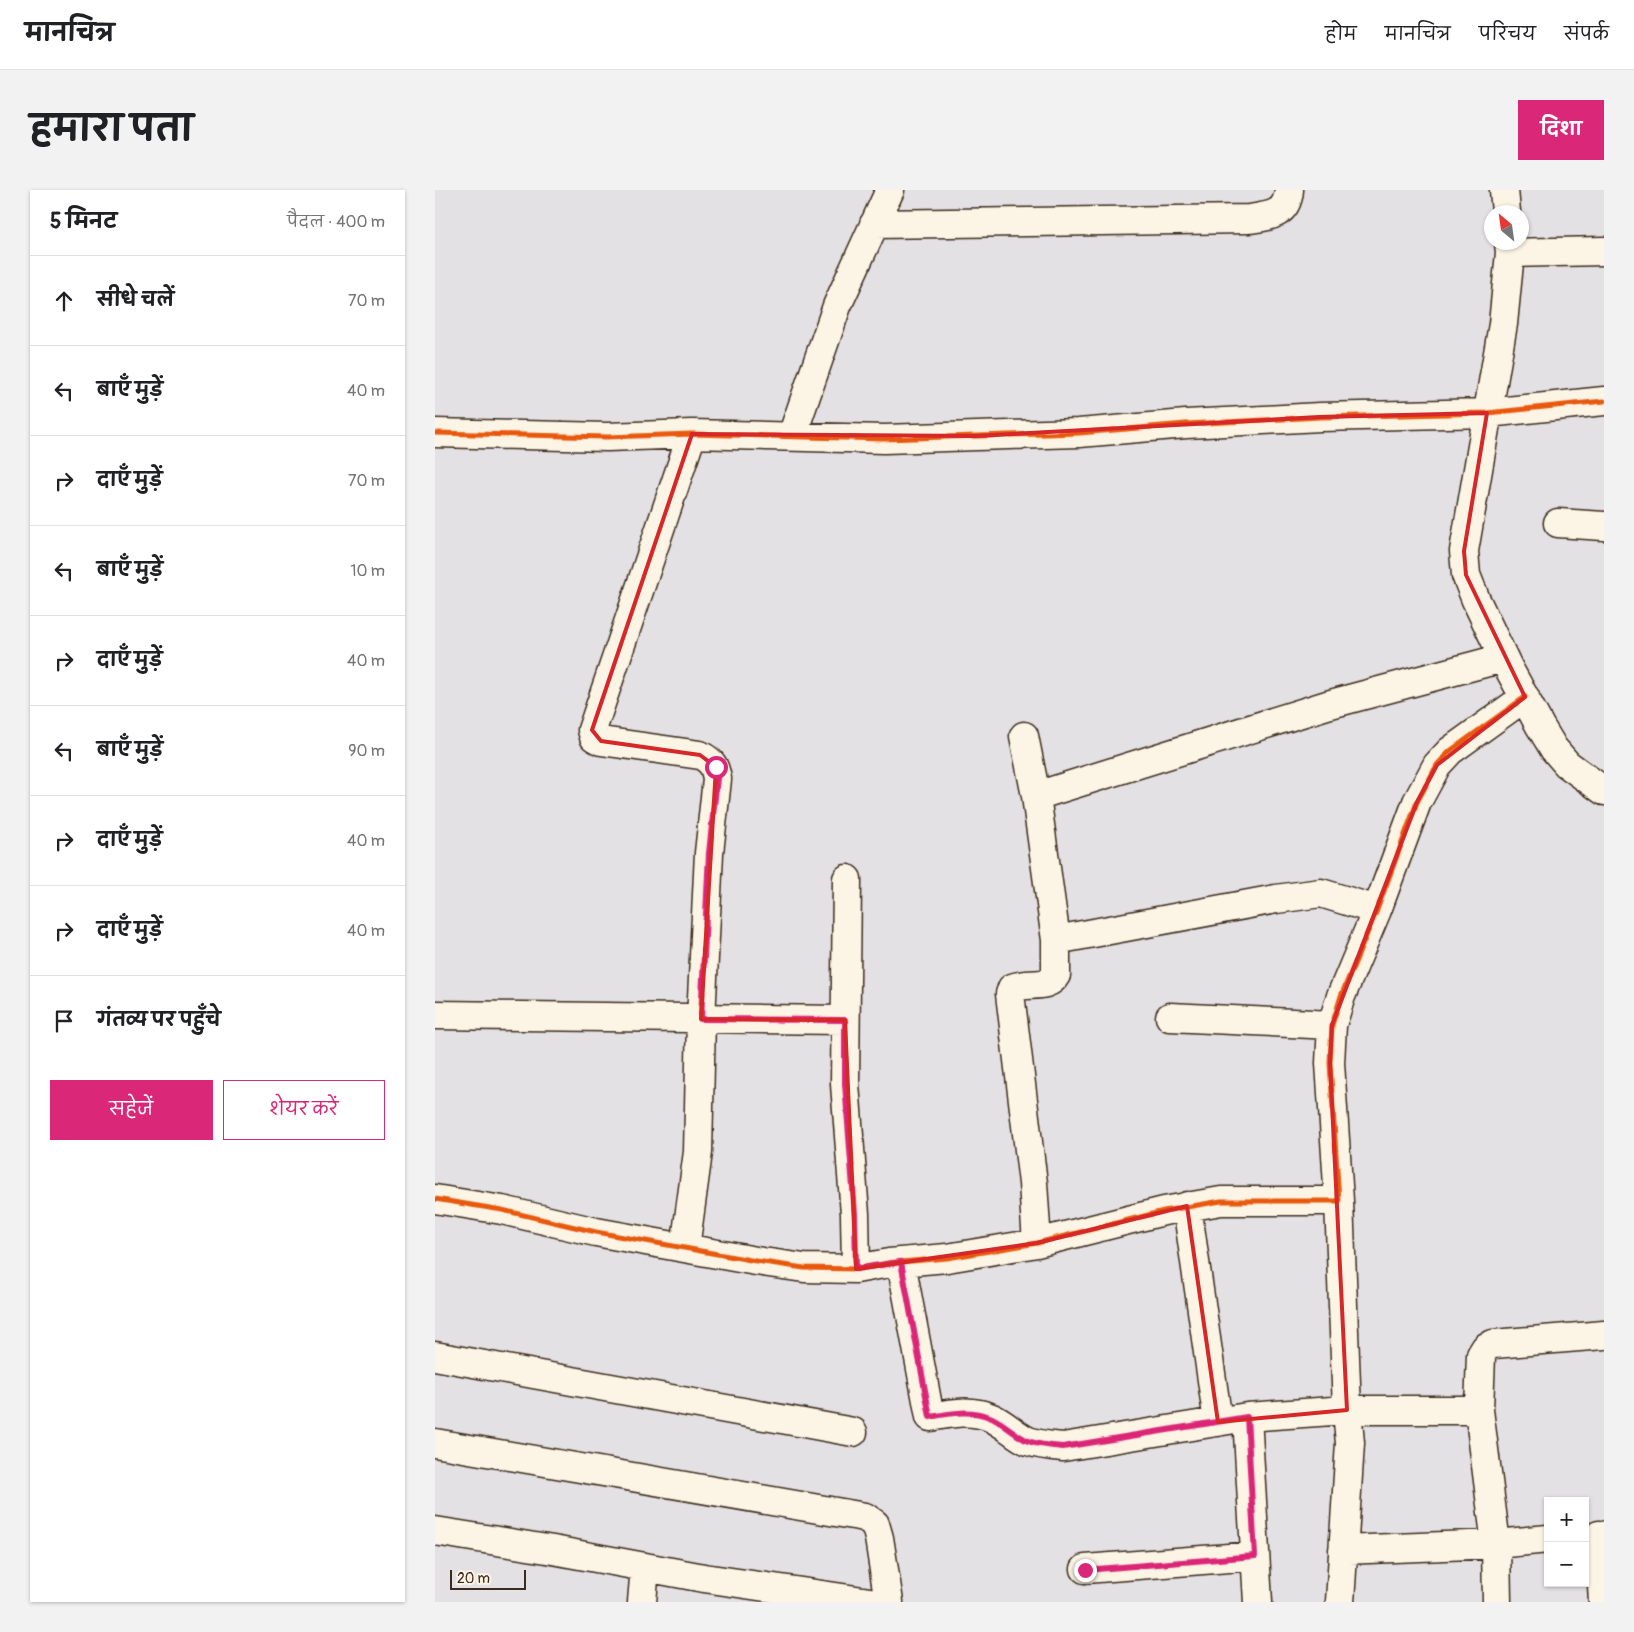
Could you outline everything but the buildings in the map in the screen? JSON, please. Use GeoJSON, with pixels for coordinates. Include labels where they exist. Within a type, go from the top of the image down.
{"type":"FeatureCollection","features":[{"type":"Feature","properties":{"kind":"street"},"geometry":{"type":"LineString","coordinates":[[792,436],[837,306],[890,190]]}},
{"type":"Feature","properties":{"kind":"street"},"geometry":{"type":"LineString","coordinates":[[874,224],[1249,219],[1271,216],[1283,208],[1289,190]]}},
{"type":"Feature","properties":{"kind":"street"},"geometry":{"type":"LineString","coordinates":[[1504,190],[1505,205]]}},
{"type":"Feature","properties":{"kind":"street"},"geometry":{"type":"LineString","coordinates":[[1529,249],[1604,251]]}},
{"type":"Feature","properties":{"kind":"street"},"geometry":{"type":"LineString","coordinates":[[1509,250],[1503,324],[1464,550],[1466,576],[1503,658],[1554,749],[1567,764],[1604,791]]}},
{"type":"Feature","properties":{"kind":"street"},"geometry":{"type":"LineString","coordinates":[[435,433],[607,437],[692,434],[884,439],[1061,434],[1320,417],[1487,413],[1604,401]]}},
{"type":"Feature","properties":{"kind":"street"},"geometry":{"type":"LineString","coordinates":[[685,1248],[698,1152],[701,1019],[709,853],[717,778],[716,767],[709,759],[700,755],[601,741],[594,736],[591,730],[692,434]]}},
{"type":"Feature","properties":{"kind":"street"},"geometry":{"type":"LineString","coordinates":[[1558,522],[1604,526]]}},
{"type":"Feature","properties":{"kind":"street"},"geometry":{"type":"LineString","coordinates":[[1036,796],[1327,705],[1503,658]]}},
{"type":"Feature","properties":{"kind":"street"},"geometry":{"type":"LineString","coordinates":[[1340,1602],[1350,1443],[1339,1201],[1330,1063],[1333,1025],[1341,996],[1377,910],[1417,802],[1437,765],[1450,751],[1525,697]]}},
{"type":"Feature","properties":{"kind":"street"},"geometry":{"type":"LineString","coordinates":[[1024,736],[1036,796],[1057,940],[1056,975],[1053,980],[1047,984],[1023,984],[1012,988],[1010,994],[1033,1183],[1037,1243]]}},
{"type":"Feature","properties":{"kind":"street"},"geometry":{"type":"LineString","coordinates":[[847,879],[845,1084],[855,1214],[856,1269]]}},
{"type":"Feature","properties":{"kind":"street"},"geometry":{"type":"LineString","coordinates":[[1057,940],[1276,899],[1321,893],[1377,910]]}},
{"type":"Feature","properties":{"kind":"street"},"geometry":{"type":"LineString","coordinates":[[435,1015],[845,1020]]}},
{"type":"Feature","properties":{"kind":"street"},"geometry":{"type":"LineString","coordinates":[[1170,1017],[1333,1025]]}},
{"type":"Feature","properties":{"kind":"street"},"geometry":{"type":"LineString","coordinates":[[435,1199],[502,1210],[596,1232],[804,1268],[856,1269],[901,1262],[947,1258],[1037,1243],[1187,1206],[1221,1200],[1339,1201]]}},
{"type":"Feature","properties":{"kind":"street"},"geometry":{"type":"LineString","coordinates":[[1187,1206],[1218,1422]]}},
{"type":"Feature","properties":{"kind":"street"},"geometry":{"type":"LineString","coordinates":[[901,1262],[930,1417],[956,1412],[971,1413],[991,1418],[1028,1441],[1047,1446],[1063,1447],[1247,1417],[1347,1410],[1479,1410]]}},
{"type":"Feature","properties":{"kind":"street"},"geometry":{"type":"LineString","coordinates":[[1497,1602],[1495,1544],[1479,1410],[1481,1355],[1486,1348],[1493,1344],[1604,1335]]}},
{"type":"Feature","properties":{"kind":"street"},"geometry":{"type":"LineString","coordinates":[[435,1356],[853,1432]]}},
{"type":"Feature","properties":{"kind":"street"},"geometry":{"type":"LineString","coordinates":[[1247,1417],[1258,1602]]}},
{"type":"Feature","properties":{"kind":"street"},"geometry":{"type":"LineString","coordinates":[[435,1443],[865,1517],[875,1524],[879,1538],[889,1602]]}},
{"type":"Feature","properties":{"kind":"street"},"geometry":{"type":"LineString","coordinates":[[435,1531],[704,1578],[870,1602]]}},
{"type":"Feature","properties":{"kind":"street"},"geometry":{"type":"LineString","coordinates":[[1596,1535],[1603,1602]]}},
{"type":"Feature","properties":{"kind":"street"},"geometry":{"type":"LineString","coordinates":[[1343,1550],[1544,1540]]}},
{"type":"Feature","properties":{"kind":"street"},"geometry":{"type":"LineString","coordinates":[[1085,1570],[1255,1556]]}},
{"type":"Feature","properties":{"kind":"street"},"geometry":{"type":"LineString","coordinates":[[641,1602],[645,1567]]}},
{"type":"Feature","properties":{"kind":"highlighted area"},"geometry":{"type":"Polygon","coordinates":[[[1487,413],[1464,551],[1466,575],[1525,697],[1437,765],[1417,802],[1332,1025],[1330,1063],[1347,1410],[1218,1422],[1187,1206],[1037,1243],[856,1269],[845,1020],[701,1019],[716,767],[700,755],[601,741],[592,730],[692,434],[977,436],[1320,417],[1487,413]]]}},
{"type":"Feature","properties":{"kind":"cycle path"},"geometry":{"type":"LineString","coordinates":[[435,433],[607,437],[692,434],[884,439],[1079,433],[1186,424],[1320,417],[1487,413],[1604,401]]}},
{"type":"Feature","properties":{"kind":"cycle path"},"geometry":{"type":"LineString","coordinates":[[435,1199],[502,1210],[596,1232],[756,1261],[804,1268],[856,1269],[889,1263],[947,1258],[1037,1243],[1164,1211],[1221,1201],[1339,1201],[1330,1063],[1332,1025],[1341,996],[1377,910],[1417,802],[1437,765],[1450,751],[1525,697]]}},
{"type":"Feature","properties":{"kind":"route"},"geometry":{"type":"LineString","coordinates":[[716,767],[717,778],[709,853],[701,1019],[845,1020],[845,1084],[855,1214],[856,1269],[901,1262],[930,1417],[956,1412],[971,1413],[991,1418],[1028,1441],[1047,1446],[1063,1447],[1247,1417],[1255,1556],[1085,1570]]}}]}
